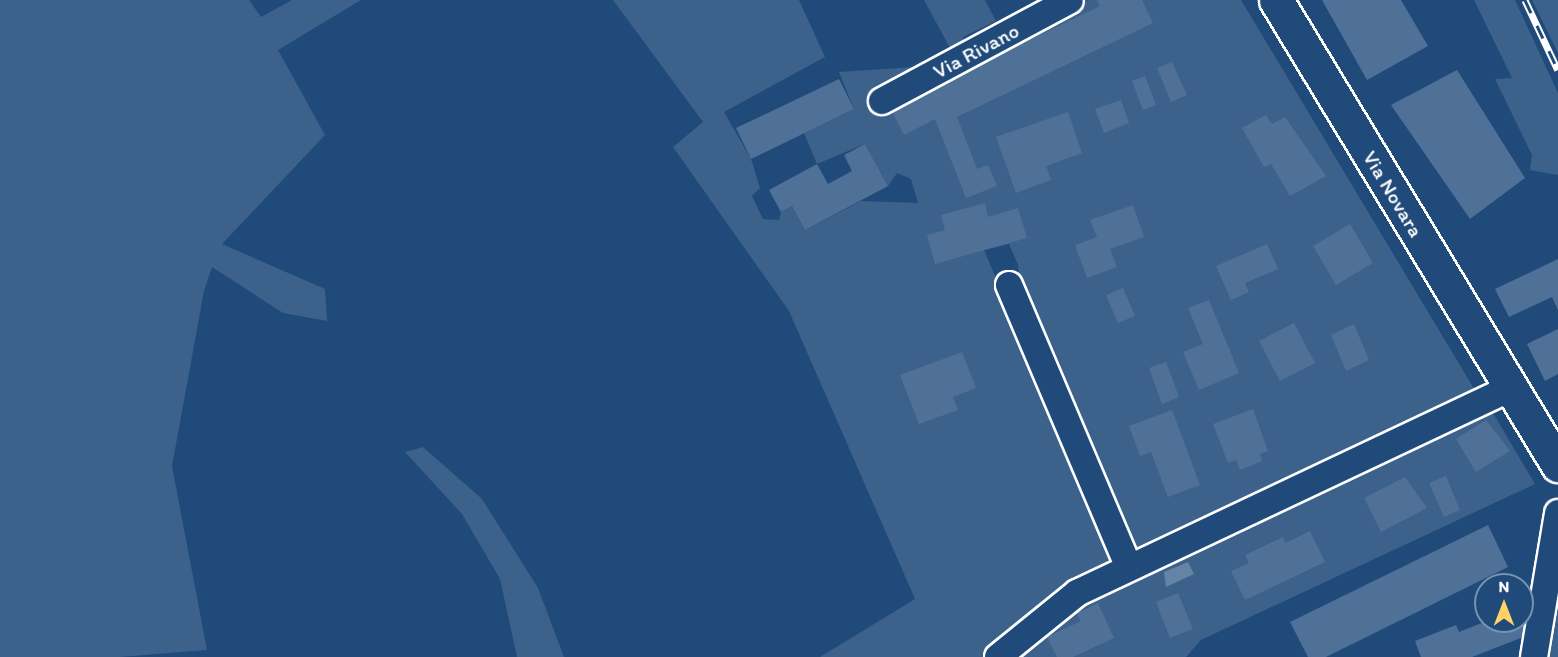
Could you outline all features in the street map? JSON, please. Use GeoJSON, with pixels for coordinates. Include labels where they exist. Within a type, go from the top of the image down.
{"type":"FeatureCollection","features":[{"type":"Feature","properties":{"kind":"main road","name":"Via Novara"},"geometry":{"type":"LineString","coordinates":[[1276,0],[1558,465]]}},
{"type":"Feature","properties":{"kind":"street","name":"Via Rivano"},"geometry":{"type":"LineString","coordinates":[[882,101],[1070,0]]}},
{"type":"Feature","properties":{"kind":"street"},"geometry":{"type":"LineString","coordinates":[[1010,285],[1128,568]]}},
{"type":"Feature","properties":{"kind":"street"},"geometry":{"type":"LineString","coordinates":[[998,657],[1077,593],[1510,388]]}},
{"type":"Feature","properties":{"kind":"street"},"geometry":{"type":"LineString","coordinates":[[1534,657],[1558,513]]}},
{"type":"Feature","properties":{"kind":"shaded area"},"geometry":{"type":"Polygon","coordinates":[[[0,0],[249,0],[261,17],[292,0],[361,0],[278,50],[325,135],[222,244],[325,289],[327,321],[283,313],[212,267],[204,291],[172,466],[207,650],[120,657],[0,657],[0,0]]]}},
{"type":"Feature","properties":{"kind":"shaded area"},"geometry":{"type":"Polygon","coordinates":[[[613,0],[799,0],[825,57],[724,112],[751,159],[760,188],[752,196],[763,219],[779,220],[781,212],[792,206],[805,230],[861,201],[918,203],[911,179],[897,173],[888,186],[865,144],[817,164],[804,133],[854,109],[839,72],[930,66],[928,89],[1088,0],[1241,0],[1476,392],[1130,551],[1021,294],[1018,265],[1009,244],[984,250],[1117,564],[1030,621],[985,657],[820,657],[915,599],[789,311],[673,147],[703,122],[613,0]]]}},
{"type":"Feature","properties":{"kind":"shaded area"},"geometry":{"type":"Polygon","coordinates":[[[924,0],[985,0],[996,21],[963,37],[965,45],[950,48],[924,0]]]}},
{"type":"Feature","properties":{"kind":"shaded area"},"geometry":{"type":"Polygon","coordinates":[[[1474,0],[1515,0],[1558,93],[1558,175],[1530,170],[1532,155],[1495,79],[1512,78],[1474,0]]]}},
{"type":"Feature","properties":{"kind":"shaded area"},"geometry":{"type":"Polygon","coordinates":[[[1532,0],[1558,0],[1558,53],[1532,0]]]}},
{"type":"Feature","properties":{"kind":"shaded area"},"geometry":{"type":"Polygon","coordinates":[[[1490,408],[1535,484],[1201,640],[1186,657],[1011,657],[1078,600],[1490,408]]]}},
{"type":"Feature","properties":{"kind":"shaded area"},"geometry":{"type":"Polygon","coordinates":[[[423,447],[482,499],[538,588],[564,657],[517,657],[500,579],[462,514],[405,452],[423,447]]]}},
{"type":"Feature","properties":{"kind":"shaded area"},"geometry":{"type":"Polygon","coordinates":[[[1558,545],[1558,657],[1545,657],[1558,545]]]}},
{"type":"Feature","properties":{"kind":"shaded area"},"geometry":{"type":"Polygon","coordinates":[[[1188,562],[1194,574],[1166,587],[1164,572],[1188,562]]]}},
{"type":"Feature","properties":{"kind":"building"},"geometry":{"type":"Polygon","coordinates":[[[1097,0],[1142,0],[1153,23],[957,117],[977,169],[988,165],[997,186],[966,198],[935,119],[904,135],[890,107],[1100,6],[1097,0]]]}},
{"type":"Feature","properties":{"kind":"building"},"geometry":{"type":"Polygon","coordinates":[[[1322,0],[1401,0],[1428,46],[1367,80],[1322,0]]]}},
{"type":"Feature","properties":{"kind":"building"},"geometry":{"type":"Polygon","coordinates":[[[1172,62],[1187,95],[1171,102],[1157,68],[1172,62]]]}},
{"type":"Feature","properties":{"kind":"building"},"geometry":{"type":"Polygon","coordinates":[[[1457,70],[1525,178],[1470,219],[1391,105],[1457,70]]]}},
{"type":"Feature","properties":{"kind":"building"},"geometry":{"type":"Polygon","coordinates":[[[1145,76],[1156,105],[1143,110],[1132,81],[1145,76]]]}},
{"type":"Feature","properties":{"kind":"building"},"geometry":{"type":"Polygon","coordinates":[[[839,79],[854,109],[751,159],[736,128],[839,79]]]}},
{"type":"Feature","properties":{"kind":"building"},"geometry":{"type":"Polygon","coordinates":[[[1121,100],[1129,123],[1104,133],[1095,109],[1121,100]]]}},
{"type":"Feature","properties":{"kind":"building"},"geometry":{"type":"Polygon","coordinates":[[[1068,112],[1082,153],[1046,166],[1051,180],[1016,193],[996,137],[1068,112]]]}},
{"type":"Feature","properties":{"kind":"building"},"geometry":{"type":"Polygon","coordinates":[[[1266,115],[1272,124],[1285,117],[1326,176],[1290,196],[1271,164],[1264,167],[1242,128],[1266,115]]]}},
{"type":"Feature","properties":{"kind":"building"},"geometry":{"type":"Polygon","coordinates":[[[865,144],[888,186],[805,230],[792,206],[781,212],[769,190],[817,164],[828,184],[852,171],[844,155],[865,144]]]}},
{"type":"Feature","properties":{"kind":"building"},"geometry":{"type":"Polygon","coordinates":[[[985,203],[988,217],[1018,208],[1027,238],[935,264],[927,235],[945,230],[941,215],[985,203]]]}},
{"type":"Feature","properties":{"kind":"building"},"geometry":{"type":"Polygon","coordinates":[[[1133,205],[1144,237],[1110,249],[1117,267],[1087,278],[1075,245],[1097,237],[1090,220],[1133,205]]]}},
{"type":"Feature","properties":{"kind":"building"},"geometry":{"type":"Polygon","coordinates":[[[1350,224],[1373,263],[1336,285],[1313,246],[1350,224]]]}},
{"type":"Feature","properties":{"kind":"building"},"geometry":{"type":"Polygon","coordinates":[[[1267,244],[1278,269],[1245,283],[1249,292],[1231,300],[1216,266],[1267,244]]]}},
{"type":"Feature","properties":{"kind":"building"},"geometry":{"type":"Polygon","coordinates":[[[1558,259],[1558,310],[1552,297],[1509,317],[1495,289],[1558,259]]]}},
{"type":"Feature","properties":{"kind":"building"},"geometry":{"type":"Polygon","coordinates":[[[1123,288],[1135,316],[1118,323],[1106,295],[1123,288]]]}},
{"type":"Feature","properties":{"kind":"building"},"geometry":{"type":"Polygon","coordinates":[[[1209,300],[1239,373],[1199,390],[1183,352],[1203,344],[1188,308],[1209,300]]]}},
{"type":"Feature","properties":{"kind":"building"},"geometry":{"type":"Polygon","coordinates":[[[1294,323],[1315,363],[1280,381],[1259,341],[1294,323]]]}},
{"type":"Feature","properties":{"kind":"building"},"geometry":{"type":"Polygon","coordinates":[[[1354,324],[1369,360],[1346,371],[1331,335],[1354,324]]]}},
{"type":"Feature","properties":{"kind":"building"},"geometry":{"type":"Polygon","coordinates":[[[1558,329],[1558,374],[1545,381],[1527,344],[1558,329]]]}},
{"type":"Feature","properties":{"kind":"building"},"geometry":{"type":"Polygon","coordinates":[[[962,352],[976,388],[953,397],[958,410],[919,424],[900,375],[962,352]]]}},
{"type":"Feature","properties":{"kind":"building"},"geometry":{"type":"Polygon","coordinates":[[[1166,362],[1179,397],[1162,404],[1149,368],[1166,362]]]}},
{"type":"Feature","properties":{"kind":"building"},"geometry":{"type":"Polygon","coordinates":[[[1253,409],[1268,451],[1260,454],[1262,461],[1240,470],[1236,460],[1228,463],[1213,424],[1253,409]]]}},
{"type":"Feature","properties":{"kind":"building"},"geometry":{"type":"Polygon","coordinates":[[[1172,410],[1200,485],[1168,497],[1151,452],[1140,456],[1129,426],[1172,410]]]}},
{"type":"Feature","properties":{"kind":"building"},"geometry":{"type":"Polygon","coordinates":[[[1486,420],[1510,451],[1476,472],[1456,439],[1486,420]]]}},
{"type":"Feature","properties":{"kind":"building"},"geometry":{"type":"Polygon","coordinates":[[[1446,476],[1460,510],[1444,517],[1429,483],[1446,476]]]}},
{"type":"Feature","properties":{"kind":"building"},"geometry":{"type":"Polygon","coordinates":[[[1405,477],[1427,508],[1381,532],[1364,498],[1405,477]]]}},
{"type":"Feature","properties":{"kind":"building"},"geometry":{"type":"Polygon","coordinates":[[[1488,525],[1508,567],[1496,573],[1474,573],[1474,584],[1326,657],[1308,657],[1290,622],[1488,525]]]}},
{"type":"Feature","properties":{"kind":"building"},"geometry":{"type":"Polygon","coordinates":[[[1310,531],[1325,562],[1245,600],[1231,571],[1249,563],[1245,555],[1283,537],[1285,543],[1310,531]]]}},
{"type":"Feature","properties":{"kind":"building"},"geometry":{"type":"Polygon","coordinates":[[[1178,593],[1193,629],[1170,638],[1156,602],[1178,593]]]}},
{"type":"Feature","properties":{"kind":"building"},"geometry":{"type":"Polygon","coordinates":[[[1098,603],[1114,638],[1073,657],[1057,657],[1047,637],[1081,621],[1077,613],[1098,603]]]}},
{"type":"Feature","properties":{"kind":"building"},"geometry":{"type":"Polygon","coordinates":[[[1456,625],[1459,632],[1474,626],[1474,633],[1533,633],[1472,657],[1421,657],[1415,641],[1456,625]]]}},
{"type":"Feature","properties":{"kind":"railway"},"geometry":{"type":"LineString","coordinates":[[1525,0],[1558,70]]}}]}
